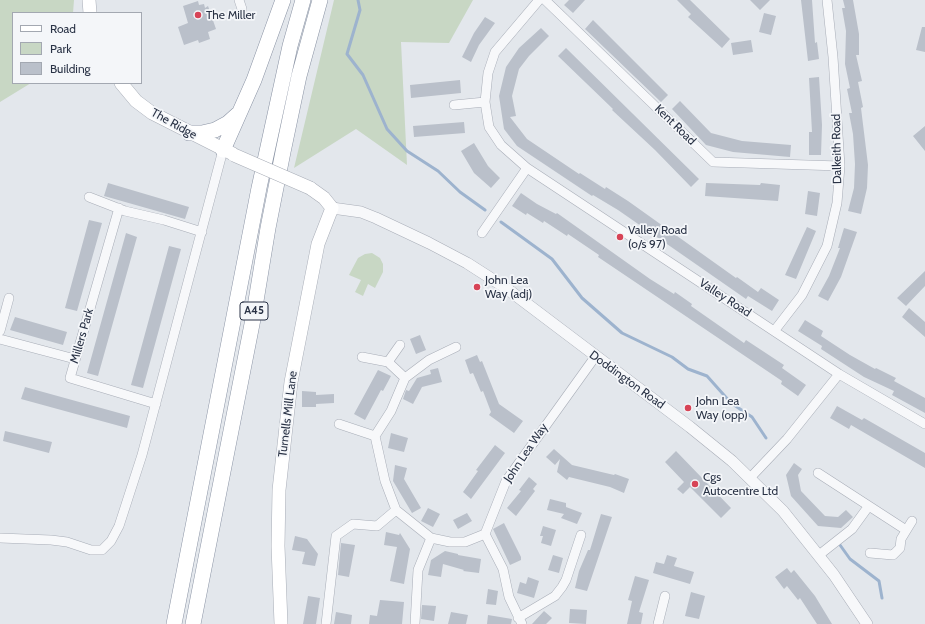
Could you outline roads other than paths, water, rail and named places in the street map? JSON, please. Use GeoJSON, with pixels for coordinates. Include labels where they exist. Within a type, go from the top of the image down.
{"type":"FeatureCollection","features":[{"type":"Feature","properties":{"kind":"highway"},"geometry":{"type":"LineString","coordinates":[[229,152],[241,110],[254,80],[283,0]]}},
{"type":"Feature","properties":{"kind":"highway","name":"A45"},"geometry":{"type":"LineString","coordinates":[[174,624],[259,188],[290,46],[302,0]]}},
{"type":"Feature","properties":{"kind":"highway","name":"A45"},"geometry":{"type":"LineString","coordinates":[[192,624],[253,319],[268,228],[283,152],[299,76],[320,0]]}},
{"type":"Feature","properties":{"kind":"highway"},"geometry":{"type":"LineString","coordinates":[[189,133],[202,133],[215,130],[228,123],[241,110]]}},
{"type":"Feature","properties":{"kind":"main road"},"geometry":{"type":"LineString","coordinates":[[89,0],[90,12]]}},
{"type":"Feature","properties":{"kind":"main road","name":"The Ridge"},"geometry":{"type":"LineString","coordinates":[[122,84],[143,107],[163,120],[229,152],[310,188],[324,198],[332,208]]}},
{"type":"Feature","properties":{"kind":"main road","name":"Turnells Mill Lane"},"geometry":{"type":"LineString","coordinates":[[281,624],[278,546],[279,490],[291,382],[318,244],[332,208]]}},
{"type":"Feature","properties":{"kind":"street"},"geometry":{"type":"LineString","coordinates":[[239,0],[242,9]]}},
{"type":"Feature","properties":{"kind":"street","name":"Valley Road"},"geometry":{"type":"LineString","coordinates":[[539,0],[495,52],[488,73],[485,102],[489,127],[501,145],[527,168],[775,330],[839,374],[925,424]]}},
{"type":"Feature","properties":{"kind":"street","name":"Kent Road"},"geometry":{"type":"LineString","coordinates":[[545,0],[713,162],[840,166]]}},
{"type":"Feature","properties":{"kind":"street","name":"Dalkeith Road"},"geometry":{"type":"LineString","coordinates":[[775,330],[802,294],[827,246],[837,203],[840,166],[833,57],[827,0]]}},
{"type":"Feature","properties":{"kind":"street"},"geometry":{"type":"LineString","coordinates":[[454,105],[485,102]]}},
{"type":"Feature","properties":{"kind":"street"},"geometry":{"type":"LineString","coordinates":[[0,538],[67,542],[91,550],[102,550],[111,541],[119,526],[156,404],[202,232],[229,152]]}},
{"type":"Feature","properties":{"kind":"street"},"geometry":{"type":"LineString","coordinates":[[482,232],[527,168]]}},
{"type":"Feature","properties":{"kind":"street"},"geometry":{"type":"LineString","coordinates":[[89,197],[119,208],[202,232]]}},
{"type":"Feature","properties":{"kind":"street","name":"Millers Park"},"geometry":{"type":"LineString","coordinates":[[119,208],[70,378],[156,404]]}},
{"type":"Feature","properties":{"kind":"street","name":"Doddington Road"},"geometry":{"type":"LineString","coordinates":[[332,208],[361,212],[376,218],[448,253],[506,288],[596,358],[690,427],[750,478],[784,511],[819,555],[867,624]]}},
{"type":"Feature","properties":{"kind":"street"},"geometry":{"type":"LineString","coordinates":[[0,331],[9,298]]}},
{"type":"Feature","properties":{"kind":"street"},"geometry":{"type":"LineString","coordinates":[[0,339],[75,359]]}},
{"type":"Feature","properties":{"kind":"street"},"geometry":{"type":"LineString","coordinates":[[388,362],[400,345]]}},
{"type":"Feature","properties":{"kind":"street"},"geometry":{"type":"LineString","coordinates":[[456,347],[429,360],[405,378],[391,411],[375,436],[385,481],[396,510],[431,538],[450,542],[465,542],[485,534],[504,569],[509,597],[520,621],[555,596],[562,587],[566,580],[581,535]]}},
{"type":"Feature","properties":{"kind":"street"},"geometry":{"type":"LineString","coordinates":[[362,357],[388,362],[405,378]]}},
{"type":"Feature","properties":{"kind":"street","name":"John Lea Way"},"geometry":{"type":"LineString","coordinates":[[485,534],[506,481],[596,358]]}},
{"type":"Feature","properties":{"kind":"street"},"geometry":{"type":"LineString","coordinates":[[750,478],[787,440],[839,374]]}},
{"type":"Feature","properties":{"kind":"street"},"geometry":{"type":"LineString","coordinates":[[339,424],[375,436]]}},
{"type":"Feature","properties":{"kind":"street"},"geometry":{"type":"LineString","coordinates":[[818,473],[868,507],[906,530]]}},
{"type":"Feature","properties":{"kind":"street"},"geometry":{"type":"LineString","coordinates":[[819,555],[852,529],[868,507]]}},
{"type":"Feature","properties":{"kind":"street"},"geometry":{"type":"LineString","coordinates":[[326,624],[336,536],[353,524],[377,526],[396,510]]}},
{"type":"Feature","properties":{"kind":"street"},"geometry":{"type":"LineString","coordinates":[[870,554],[893,555],[900,548],[901,539],[912,521]]}},
{"type":"Feature","properties":{"kind":"street"},"geometry":{"type":"LineString","coordinates":[[415,624],[418,570],[431,538]]}},
{"type":"Feature","properties":{"kind":"street"},"geometry":{"type":"LineString","coordinates":[[658,624],[665,596]]}},
{"type":"Feature","properties":{"kind":"waterway"},"geometry":{"type":"LineString","coordinates":[[358,0],[360,10],[347,54],[363,75],[387,129],[407,151],[438,171],[460,192],[485,210]]}},
{"type":"Feature","properties":{"kind":"waterway"},"geometry":{"type":"LineString","coordinates":[[501,222],[552,259],[582,298],[622,333],[672,357],[688,369],[707,376],[731,403],[752,417],[766,438]]}},
{"type":"Feature","properties":{"kind":"waterway"},"geometry":{"type":"LineString","coordinates":[[840,545],[850,559],[879,581],[882,598]]}},
{"type":"Feature","properties":{"kind":"place","name":"The Miller"},"geometry":{"type":"Point","coordinates":[198,15]}},
{"type":"Feature","properties":{"kind":"place","name":"Valley Road (o/s 97)"},"geometry":{"type":"Point","coordinates":[620,237]}},
{"type":"Feature","properties":{"kind":"place","name":"John Lea Way (adj)"},"geometry":{"type":"Point","coordinates":[477,287]}},
{"type":"Feature","properties":{"kind":"place","name":"John Lea Way (opp)"},"geometry":{"type":"Point","coordinates":[688,408]}},
{"type":"Feature","properties":{"kind":"place","name":"Cgs Autocentre Ltd"},"geometry":{"type":"Point","coordinates":[695,484]}}]}
